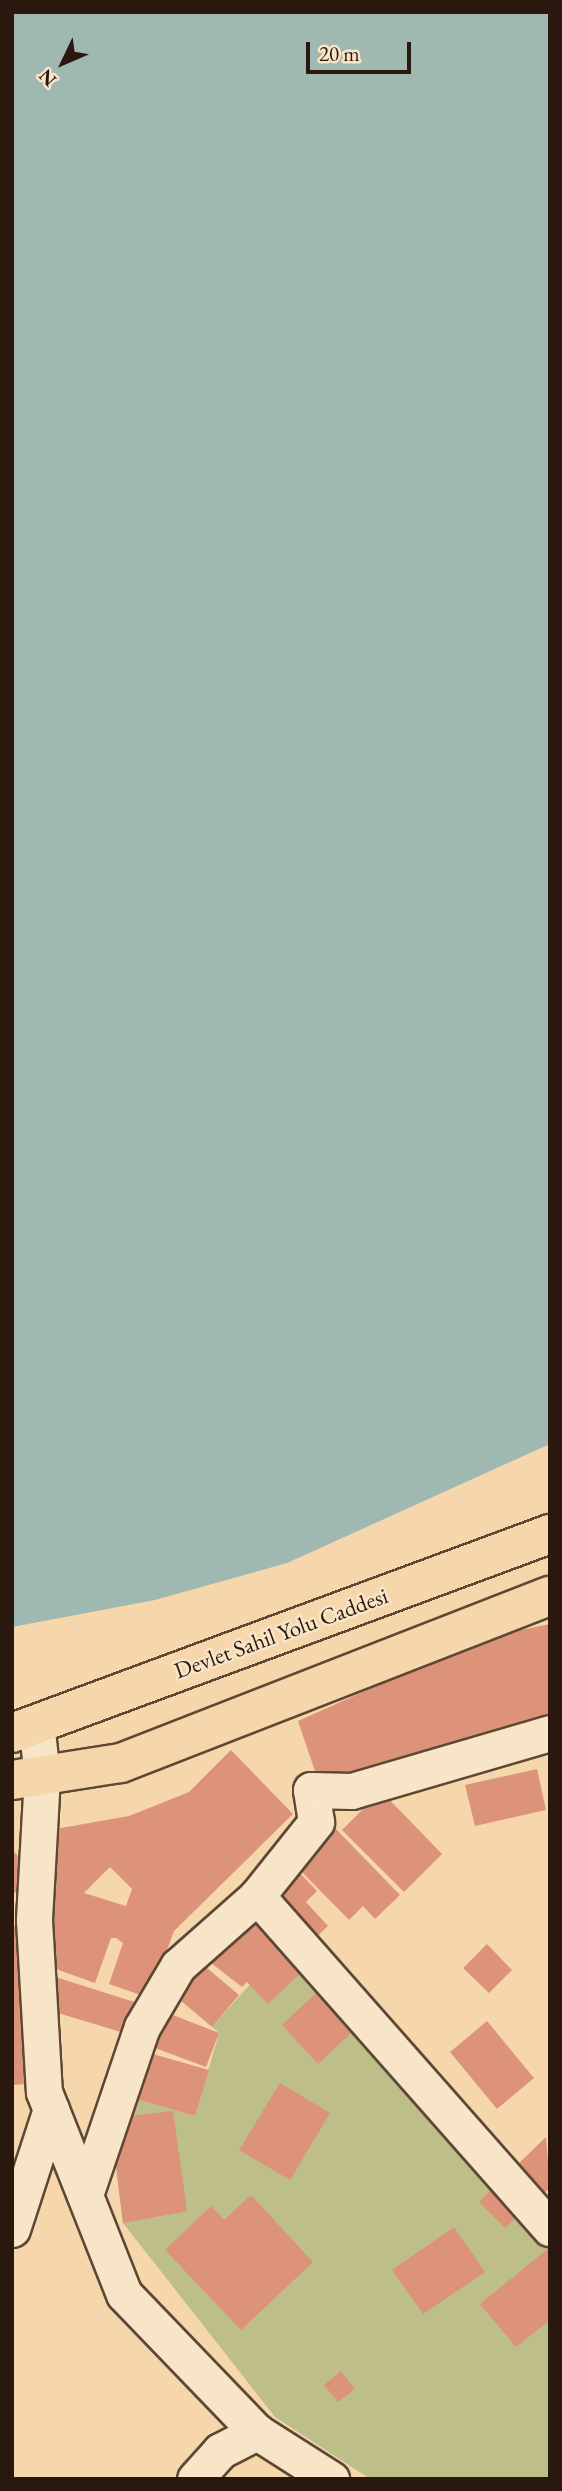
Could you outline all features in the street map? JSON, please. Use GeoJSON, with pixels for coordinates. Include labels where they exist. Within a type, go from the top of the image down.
{"type":"FeatureCollection","features":[{"type":"Feature","properties":{"kind":"main road","name":"Devlet Sahil Yolu Caddesi"},"geometry":{"type":"LineString","coordinates":[[24,1728],[550,1534]]}},
{"type":"Feature","properties":{"kind":"main road"},"geometry":{"type":"LineString","coordinates":[[27,1778],[121,1763],[550,1596]]}},
{"type":"Feature","properties":{"kind":"street"},"geometry":{"type":"LineString","coordinates":[[24,1728],[44,2092],[124,2294],[257,2432],[331,2479]]}},
{"type":"Feature","properties":{"kind":"street"},"geometry":{"type":"LineString","coordinates":[[85,2195],[142,2027],[177,1966],[257,1896],[316,1822],[311,1790],[352,1791],[550,1733]]}},
{"type":"Feature","properties":{"kind":"street"},"geometry":{"type":"LineString","coordinates":[[257,1896],[550,2228]]}},
{"type":"Feature","properties":{"kind":"street"},"geometry":{"type":"LineString","coordinates":[[12,2229],[51,2109]]}},
{"type":"Feature","properties":{"kind":"street"},"geometry":{"type":"LineString","coordinates":[[195,2479],[220,2451],[257,2432]]}},
{"type":"Feature","properties":{"kind":"green space"},"geometry":{"type":"Polygon","coordinates":[[[283,1947],[550,2240],[550,2479],[370,2479],[275,2417],[123,2223],[113,2142],[126,2096],[195,2116],[219,2033],[212,2027],[283,1947]]]}},
{"type":"Feature","properties":{"kind":"water"},"geometry":{"type":"Polygon","coordinates":[[[12,12],[550,12],[550,1444],[287,1563],[155,1600],[12,1627],[12,12]]]}},
{"type":"Feature","properties":{"kind":"building"},"geometry":{"type":"Polygon","coordinates":[[[550,1624],[550,1716],[321,1789],[298,1721],[483,1638],[550,1624]]]}},
{"type":"Feature","properties":{"kind":"building"},"geometry":{"type":"Polygon","coordinates":[[[231,1750],[293,1814],[174,1931],[149,1998],[109,1984],[123,1943],[116,1938],[111,1938],[95,1983],[39,1963],[55,1829],[129,1816],[189,1792],[231,1750]],[[110,1867],[84,1893],[126,1906],[132,1889],[110,1867]]]}},
{"type":"Feature","properties":{"kind":"building"},"geometry":{"type":"Polygon","coordinates":[[[537,1769],[546,1810],[475,1826],[465,1785],[537,1769]]]}},
{"type":"Feature","properties":{"kind":"building"},"geometry":{"type":"Polygon","coordinates":[[[381,1791],[442,1854],[404,1892],[342,1830],[381,1791]]]}},
{"type":"Feature","properties":{"kind":"building"},"geometry":{"type":"Polygon","coordinates":[[[336,1829],[400,1895],[375,1919],[363,1906],[349,1920],[297,1867],[336,1829]]]}},
{"type":"Feature","properties":{"kind":"building"},"geometry":{"type":"Polygon","coordinates":[[[12,1849],[35,1877],[12,1895],[12,1849]]]}},
{"type":"Feature","properties":{"kind":"building"},"geometry":{"type":"Polygon","coordinates":[[[295,1868],[317,1891],[306,1902],[328,1926],[308,1945],[263,1898],[295,1868]]]}},
{"type":"Feature","properties":{"kind":"building"},"geometry":{"type":"Polygon","coordinates":[[[253,1903],[310,1964],[268,2004],[247,1982],[242,1987],[197,1952],[253,1903]]]}},
{"type":"Feature","properties":{"kind":"building"},"geometry":{"type":"Polygon","coordinates":[[[12,1926],[22,1926],[30,2084],[12,2085],[12,1926]]]}},
{"type":"Feature","properties":{"kind":"building"},"geometry":{"type":"Polygon","coordinates":[[[487,1944],[512,1970],[489,1993],[463,1968],[487,1944]]]}},
{"type":"Feature","properties":{"kind":"building"},"geometry":{"type":"Polygon","coordinates":[[[194,1957],[239,1995],[212,2027],[167,1989],[194,1957]]]}},
{"type":"Feature","properties":{"kind":"building"},"geometry":{"type":"Polygon","coordinates":[[[49,1975],[144,2005],[134,2036],[48,2010],[49,1975]]]}},
{"type":"Feature","properties":{"kind":"building"},"geometry":{"type":"Polygon","coordinates":[[[318,1991],[354,2030],[318,2064],[282,2025],[318,1991]]]}},
{"type":"Feature","properties":{"kind":"building"},"geometry":{"type":"Polygon","coordinates":[[[160,2010],[219,2033],[206,2067],[147,2045],[160,2010]]]}},
{"type":"Feature","properties":{"kind":"building"},"geometry":{"type":"Polygon","coordinates":[[[487,2021],[534,2078],[497,2109],[450,2052],[487,2021]]]}},
{"type":"Feature","properties":{"kind":"building"},"geometry":{"type":"Polygon","coordinates":[[[139,2050],[209,2070],[195,2116],[126,2096],[139,2050]]]}},
{"type":"Feature","properties":{"kind":"building"},"geometry":{"type":"Polygon","coordinates":[[[280,2083],[330,2113],[290,2180],[239,2150],[280,2083]]]}},
{"type":"Feature","properties":{"kind":"building"},"geometry":{"type":"Polygon","coordinates":[[[173,2111],[187,2211],[123,2223],[110,2118],[173,2111]]]}},
{"type":"Feature","properties":{"kind":"building"},"geometry":{"type":"Polygon","coordinates":[[[546,2137],[550,2188],[541,2196],[514,2168],[546,2137]]]}},
{"type":"Feature","properties":{"kind":"building"},"geometry":{"type":"Polygon","coordinates":[[[497,2184],[523,2211],[505,2228],[479,2202],[497,2184]]]}},
{"type":"Feature","properties":{"kind":"building"},"geometry":{"type":"Polygon","coordinates":[[[251,2195],[313,2262],[241,2330],[165,2250],[211,2206],[224,2220],[251,2195]]]}},
{"type":"Feature","properties":{"kind":"building"},"geometry":{"type":"Polygon","coordinates":[[[454,2227],[485,2272],[423,2314],[392,2270],[454,2227]]]}},
{"type":"Feature","properties":{"kind":"building"},"geometry":{"type":"Polygon","coordinates":[[[550,2247],[550,2320],[516,2347],[480,2304],[550,2247]]]}},
{"type":"Feature","properties":{"kind":"building"},"geometry":{"type":"Polygon","coordinates":[[[341,2371],[355,2389],[338,2402],[324,2385],[341,2371]]]}}]}
